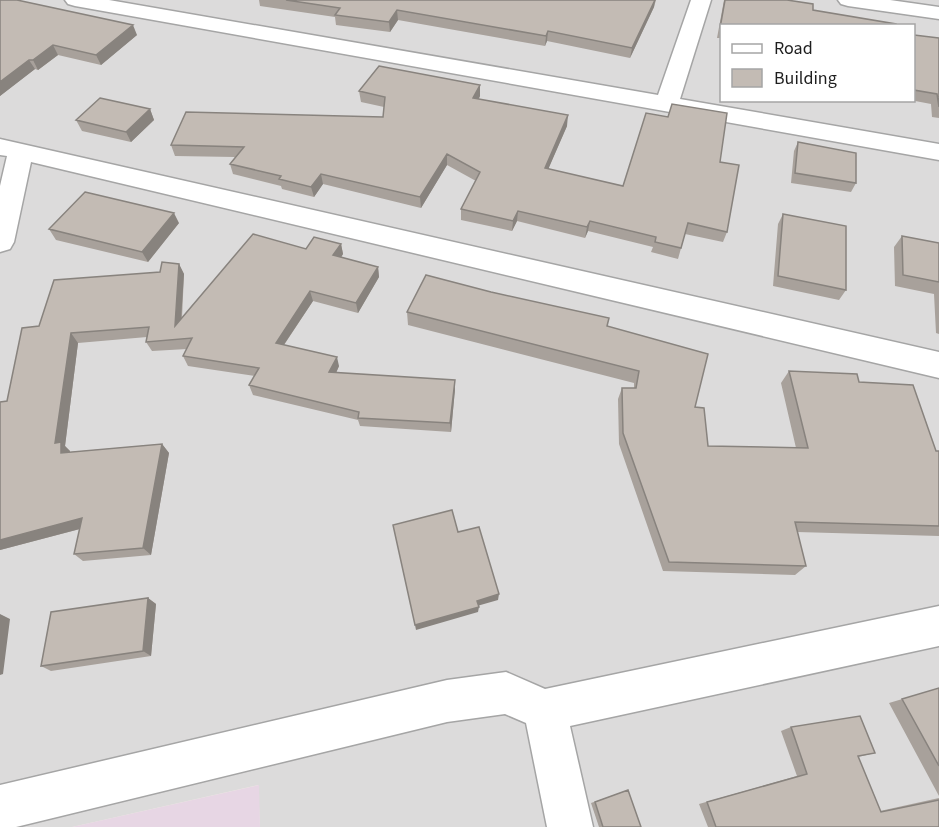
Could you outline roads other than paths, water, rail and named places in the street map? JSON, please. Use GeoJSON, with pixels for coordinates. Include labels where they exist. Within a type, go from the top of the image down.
{"type":"FeatureCollection","features":[{"type":"Feature","properties":{"kind":"street"},"geometry":{"type":"LineString","coordinates":[[75,0],[939,152]]}},
{"type":"Feature","properties":{"kind":"street"},"geometry":{"type":"LineString","coordinates":[[667,104],[701,0]]}},
{"type":"Feature","properties":{"kind":"street"},"geometry":{"type":"LineString","coordinates":[[848,0],[930,8]]}},
{"type":"Feature","properties":{"kind":"street"},"geometry":{"type":"LineString","coordinates":[[0,242],[11,149],[939,365]]}},
{"type":"Feature","properties":{"kind":"street"},"geometry":{"type":"LineString","coordinates":[[0,808],[447,701],[506,693],[544,710],[939,626]]}},
{"type":"Feature","properties":{"kind":"street"},"geometry":{"type":"LineString","coordinates":[[544,710],[570,827]]}}]}
